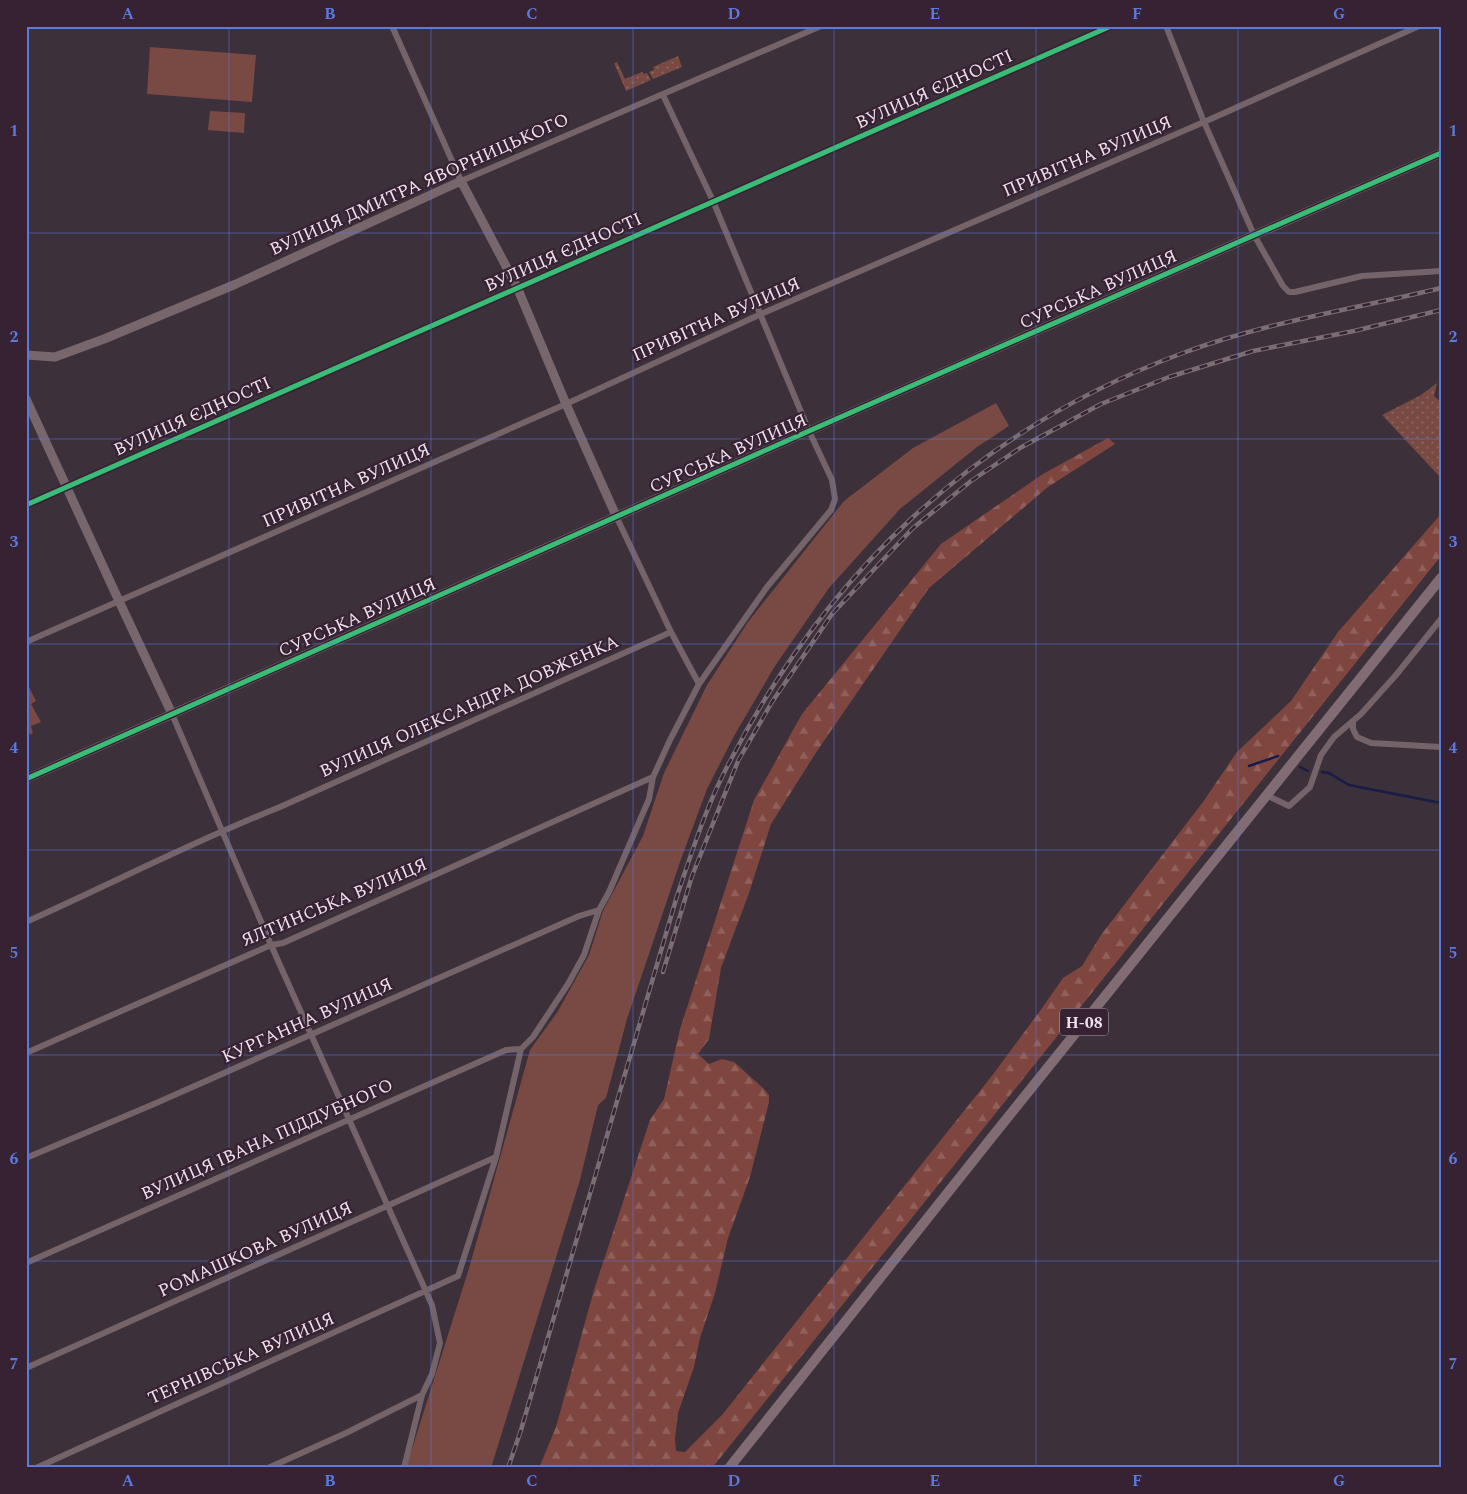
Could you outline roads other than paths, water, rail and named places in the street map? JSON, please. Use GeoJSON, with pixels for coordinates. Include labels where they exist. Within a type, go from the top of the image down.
{"type":"FeatureCollection","features":[{"type":"Feature","properties":{"kind":"main road","name":"Н-08"},"geometry":{"type":"LineString","coordinates":[[730,1468],[1441,578]]}},
{"type":"Feature","properties":{"kind":"street"},"geometry":{"type":"LineString","coordinates":[[392,26],[461,182],[517,287],[616,518],[670,632],[699,684]]}},
{"type":"Feature","properties":{"kind":"street","name":"ВУЛИЦЯ ДМИТРА ЯВОРНИЦЬКОГО"},"geometry":{"type":"LineString","coordinates":[[26,355],[55,357],[104,339],[236,284],[461,182],[821,26]]}},
{"type":"Feature","properties":{"kind":"street","name":"ВУЛИЦЯ ЄДНОСТІ"},"geometry":{"type":"LineString","coordinates":[[26,505],[1111,26]]}},
{"type":"Feature","properties":{"kind":"street"},"geometry":{"type":"LineString","coordinates":[[1166,26],[1204,122],[1254,235],[1282,286],[1289,292],[1295,292],[1362,276],[1441,271]]}},
{"type":"Feature","properties":{"kind":"street","name":"ПРИВІТНА ВУЛИЦЯ"},"geometry":{"type":"LineString","coordinates":[[26,642],[566,404],[761,314],[1204,122],[1418,26]]}},
{"type":"Feature","properties":{"kind":"street"},"geometry":{"type":"LineString","coordinates":[[496,1157],[521,1049],[533,1037],[584,955],[599,910],[609,892],[650,799],[653,777],[670,740],[699,684],[767,587],[831,510],[835,499],[832,480],[809,431],[713,201],[663,95]]}},
{"type":"Feature","properties":{"kind":"street","name":"СУРСЬКА ВУЛИЦЯ"},"geometry":{"type":"LineString","coordinates":[[26,779],[1441,153]]}},
{"type":"Feature","properties":{"kind":"street"},"geometry":{"type":"LineString","coordinates":[[26,399],[172,714],[271,945],[350,1118],[386,1206],[432,1306],[440,1343],[432,1374],[422,1395],[404,1468]]}},
{"type":"Feature","properties":{"kind":"street"},"geometry":{"type":"LineString","coordinates":[[1266,795],[1288,806],[1310,788],[1321,755],[1334,736],[1361,714],[1441,619]]}},
{"type":"Feature","properties":{"kind":"street","name":"ВУЛИЦЯ ОЛЕКСАНДРА ДОВЖЕНКА"},"geometry":{"type":"LineString","coordinates":[[26,922],[106,887],[223,830],[280,807],[670,632]]}},
{"type":"Feature","properties":{"kind":"street"},"geometry":{"type":"LineString","coordinates":[[1353,721],[1353,729],[1357,737],[1371,743],[1441,747]]}},
{"type":"Feature","properties":{"kind":"street","name":"ЯЛТИНСЬКА ВУЛИЦЯ"},"geometry":{"type":"LineString","coordinates":[[26,1053],[271,945],[283,943],[653,777]]}},
{"type":"Feature","properties":{"kind":"street","name":"КУРГАННА ВУЛИЦЯ"},"geometry":{"type":"LineString","coordinates":[[26,1158],[579,916],[599,910]]}},
{"type":"Feature","properties":{"kind":"street","name":"ВУЛИЦЯ ІВАНА ПІДДУБНОГО"},"geometry":{"type":"LineString","coordinates":[[26,1263],[506,1050],[521,1049]]}},
{"type":"Feature","properties":{"kind":"street","name":"РОМАШКОВА ВУЛИЦЯ"},"geometry":{"type":"LineString","coordinates":[[26,1368],[496,1157]]}},
{"type":"Feature","properties":{"kind":"street","name":"ТЕРНІВСЬКА ВУЛИЦЯ"},"geometry":{"type":"LineString","coordinates":[[36,1468],[458,1276],[496,1157]]}},
{"type":"Feature","properties":{"kind":"street"},"geometry":{"type":"LineString","coordinates":[[268,1468],[346,1433],[422,1395]]}},
{"type":"Feature","properties":{"kind":"waterway"},"geometry":{"type":"LineString","coordinates":[[1249,766],[1278,756]]}},
{"type":"Feature","properties":{"kind":"waterway"},"geometry":{"type":"LineString","coordinates":[[1300,767],[1308,771]]}},
{"type":"Feature","properties":{"kind":"waterway"},"geometry":{"type":"LineString","coordinates":[[1322,772],[1329,773],[1349,785],[1441,803]]}},
{"type":"Feature","properties":{"kind":"railway"},"geometry":{"type":"LineString","coordinates":[[508,1468],[521,1430],[677,896],[698,834],[723,775],[763,703],[807,636],[857,574],[912,518],[972,468],[1037,423],[1107,385],[1214,342],[1278,324],[1441,288]]}},
{"type":"Feature","properties":{"kind":"railway"},"geometry":{"type":"LineString","coordinates":[[663,972],[692,876],[738,761],[772,702],[832,614],[913,528],[971,481],[1020,448],[1101,404],[1169,377],[1253,351],[1354,331],[1441,310]]}}]}
